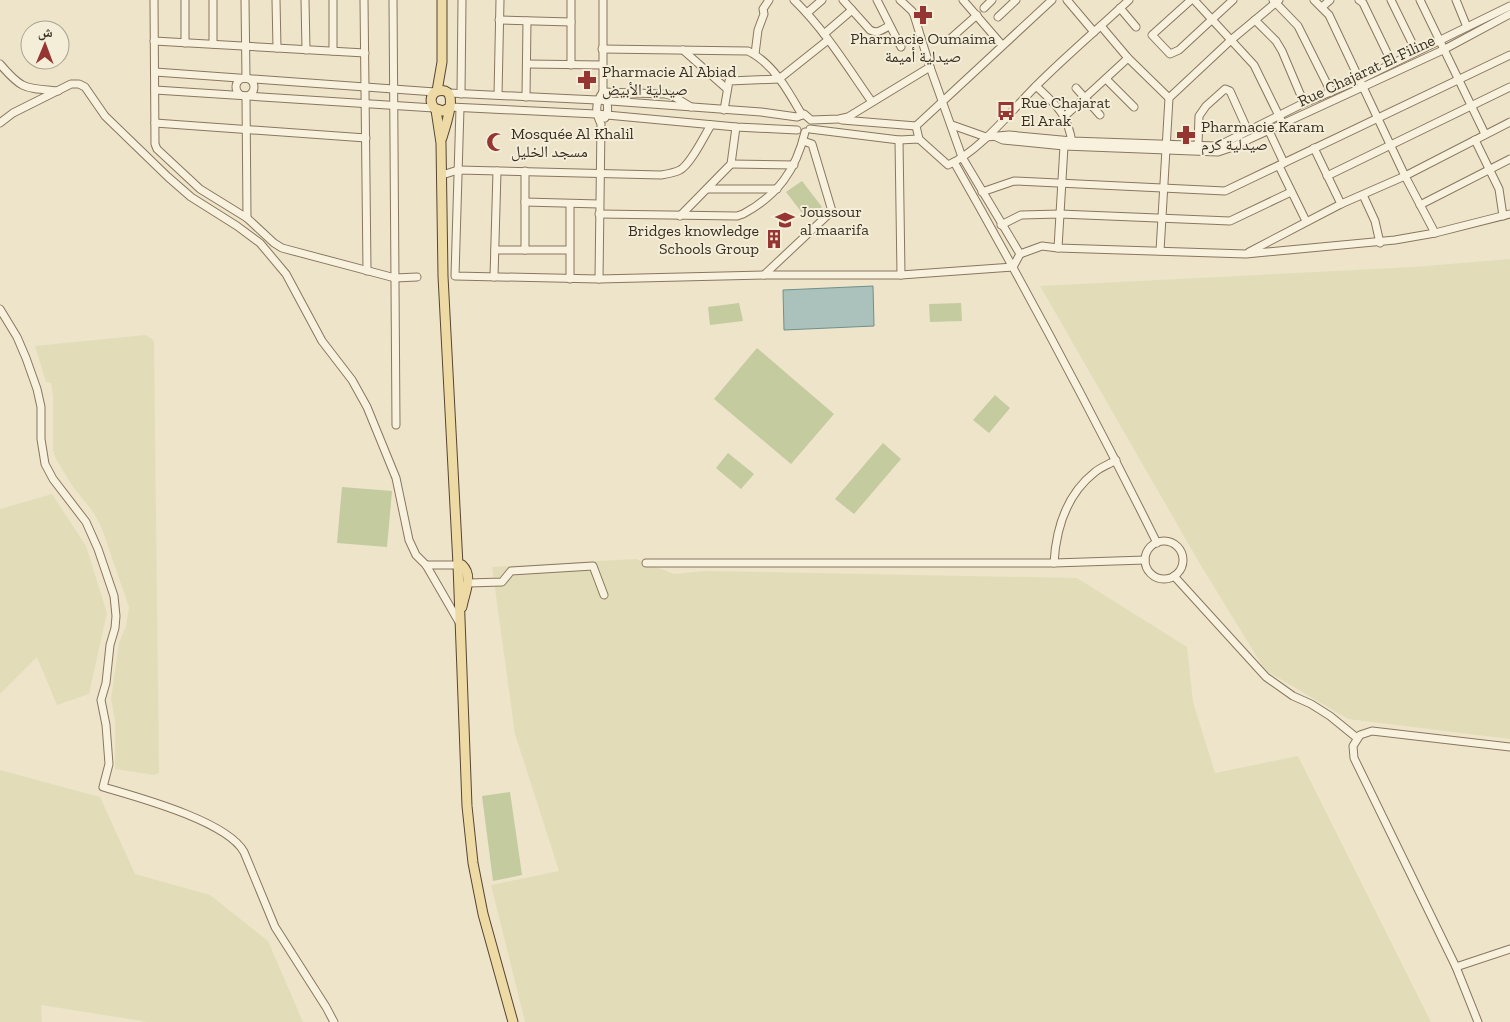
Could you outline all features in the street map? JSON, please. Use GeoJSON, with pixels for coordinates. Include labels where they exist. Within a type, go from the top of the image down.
{"type":"FeatureCollection","features":[{"type":"Feature","properties":{"kind":"main road"},"geometry":{"type":"LineString","coordinates":[[441,143],[452,100],[448,92],[442,62],[442,0]]}},
{"type":"Feature","properties":{"kind":"main road"},"geometry":{"type":"LineString","coordinates":[[442,62],[436,91],[431,102],[435,109],[441,143],[444,276],[467,806],[473,862],[484,914],[513,1022]]}},
{"type":"Feature","properties":{"kind":"main road"},"geometry":{"type":"LineString","coordinates":[[436,91],[448,92]]}},
{"type":"Feature","properties":{"kind":"main road"},"geometry":{"type":"LineString","coordinates":[[435,109],[443,111],[449,108]]}},
{"type":"Feature","properties":{"kind":"main road"},"geometry":{"type":"LineString","coordinates":[[458,565],[465,567],[468,583],[459,622]]}},
{"type":"Feature","properties":{"kind":"street"},"geometry":{"type":"LineString","coordinates":[[154,0],[155,144],[157,149],[200,189],[247,218],[282,248],[395,278],[417,277]]}},
{"type":"Feature","properties":{"kind":"street"},"geometry":{"type":"LineString","coordinates":[[184,0],[185,42]]}},
{"type":"Feature","properties":{"kind":"street"},"geometry":{"type":"LineString","coordinates":[[213,0],[213,44]]}},
{"type":"Feature","properties":{"kind":"street"},"geometry":{"type":"LineString","coordinates":[[245,0],[246,78]]}},
{"type":"Feature","properties":{"kind":"street"},"geometry":{"type":"LineString","coordinates":[[276,0],[277,48]]}},
{"type":"Feature","properties":{"kind":"street"},"geometry":{"type":"LineString","coordinates":[[305,0],[306,50]]}},
{"type":"Feature","properties":{"kind":"street"},"geometry":{"type":"LineString","coordinates":[[333,0],[333,52]]}},
{"type":"Feature","properties":{"kind":"street"},"geometry":{"type":"LineString","coordinates":[[364,0],[367,271]]}},
{"type":"Feature","properties":{"kind":"street"},"geometry":{"type":"LineString","coordinates":[[393,0],[396,425]]}},
{"type":"Feature","properties":{"kind":"street"},"geometry":{"type":"LineString","coordinates":[[461,94],[462,0]]}},
{"type":"Feature","properties":{"kind":"street"},"geometry":{"type":"LineString","coordinates":[[498,95],[500,0]]}},
{"type":"Feature","properties":{"kind":"street"},"geometry":{"type":"LineString","coordinates":[[571,0],[571,65]]}},
{"type":"Feature","properties":{"kind":"street"},"geometry":{"type":"LineString","coordinates":[[601,124],[607,115],[607,101],[603,92],[602,65],[603,0]]}},
{"type":"Feature","properties":{"kind":"street"},"geometry":{"type":"LineString","coordinates":[[755,54],[758,30],[765,5],[769,0]]}},
{"type":"Feature","properties":{"kind":"street"},"geometry":{"type":"LineString","coordinates":[[794,0],[826,37],[872,102]]}},
{"type":"Feature","properties":{"kind":"street"},"geometry":{"type":"LineString","coordinates":[[807,14],[822,0]]}},
{"type":"Feature","properties":{"kind":"street"},"geometry":{"type":"LineString","coordinates":[[843,0],[870,30],[874,32],[879,31],[889,26]]}},
{"type":"Feature","properties":{"kind":"street"},"geometry":{"type":"LineString","coordinates":[[877,0],[901,47]]}},
{"type":"Feature","properties":{"kind":"street"},"geometry":{"type":"LineString","coordinates":[[900,0],[912,11],[962,157],[1020,254]]}},
{"type":"Feature","properties":{"kind":"street"},"geometry":{"type":"LineString","coordinates":[[963,0],[1002,45]]}},
{"type":"Feature","properties":{"kind":"street"},"geometry":{"type":"LineString","coordinates":[[984,8],[992,0]]}},
{"type":"Feature","properties":{"kind":"street"},"geometry":{"type":"LineString","coordinates":[[998,18],[1016,0]]}},
{"type":"Feature","properties":{"kind":"street"},"geometry":{"type":"LineString","coordinates":[[835,120],[916,126],[1052,0]]}},
{"type":"Feature","properties":{"kind":"street"},"geometry":{"type":"LineString","coordinates":[[1067,0],[1094,32]]}},
{"type":"Feature","properties":{"kind":"street"},"geometry":{"type":"LineString","coordinates":[[916,126],[919,139],[948,165],[954,162],[990,136],[1036,86],[1129,0]]}},
{"type":"Feature","properties":{"kind":"street"},"geometry":{"type":"LineString","coordinates":[[1232,0],[1211,19],[1176,53],[1170,54],[1152,35],[1192,0],[1211,19],[1254,65],[1281,120]]}},
{"type":"Feature","properties":{"kind":"street"},"geometry":{"type":"LineString","coordinates":[[1314,0],[1329,16],[1405,176],[1435,233]]}},
{"type":"Feature","properties":{"kind":"street"},"geometry":{"type":"LineString","coordinates":[[1322,7],[1330,0]]}},
{"type":"Feature","properties":{"kind":"street"},"geometry":{"type":"LineString","coordinates":[[1359,0],[1363,3],[1392,63]]}},
{"type":"Feature","properties":{"kind":"street"},"geometry":{"type":"LineString","coordinates":[[1391,0],[1416,51]]}},
{"type":"Feature","properties":{"kind":"street"},"geometry":{"type":"LineString","coordinates":[[1420,0],[1485,134]]}},
{"type":"Feature","properties":{"kind":"street"},"geometry":{"type":"LineString","coordinates":[[1456,0],[1467,27]]}},
{"type":"Feature","properties":{"kind":"street"},"geometry":{"type":"LineString","coordinates":[[1160,251],[1169,98],[1276,1],[1298,26],[1331,92]]}},
{"type":"Feature","properties":{"kind":"street","name":"Rue Chajarat El Filine"},"geometry":{"type":"LineString","coordinates":[[990,136],[1009,135],[1072,143],[1166,147],[1218,152],[1268,130],[1304,103],[1331,92],[1361,84],[1392,63],[1509,7]]}},
{"type":"Feature","properties":{"kind":"street","name":"Rue Chajarat El Filine"},"geometry":{"type":"LineString","coordinates":[[1166,147],[1222,144],[1248,131],[1281,120],[1443,50],[1509,7]]}},
{"type":"Feature","properties":{"kind":"street"},"geometry":{"type":"LineString","coordinates":[[1120,8],[1136,27]]}},
{"type":"Feature","properties":{"kind":"street"},"geometry":{"type":"LineString","coordinates":[[724,110],[728,82],[731,80],[779,79],[826,37],[852,10]]}},
{"type":"Feature","properties":{"kind":"street"},"geometry":{"type":"LineString","coordinates":[[951,38],[977,15]]}},
{"type":"Feature","properties":{"kind":"street"},"geometry":{"type":"LineString","coordinates":[[499,20],[571,22]]}},
{"type":"Feature","properties":{"kind":"street"},"geometry":{"type":"LineString","coordinates":[[1255,20],[1276,41],[1282,51],[1304,103]]}},
{"type":"Feature","properties":{"kind":"street"},"geometry":{"type":"LineString","coordinates":[[526,97],[527,21]]}},
{"type":"Feature","properties":{"kind":"street"},"geometry":{"type":"LineString","coordinates":[[1101,26],[1128,58],[1169,98]]}},
{"type":"Feature","properties":{"kind":"street"},"geometry":{"type":"LineString","coordinates":[[154,41],[365,53]]}},
{"type":"Feature","properties":{"kind":"street"},"geometry":{"type":"LineString","coordinates":[[602,49],[744,50],[755,54],[779,79],[799,116]]}},
{"type":"Feature","properties":{"kind":"street"},"geometry":{"type":"LineString","coordinates":[[683,50],[727,89]]}},
{"type":"Feature","properties":{"kind":"street"},"geometry":{"type":"LineString","coordinates":[[982,192],[1014,182],[1225,191],[1510,55]]}},
{"type":"Feature","properties":{"kind":"street"},"geometry":{"type":"LineString","coordinates":[[1065,116],[1128,58]]}},
{"type":"Feature","properties":{"kind":"street"},"geometry":{"type":"LineString","coordinates":[[0,64],[18,84],[26,87],[58,91]]}},
{"type":"Feature","properties":{"kind":"street"},"geometry":{"type":"LineString","coordinates":[[526,64],[602,65]]}},
{"type":"Feature","properties":{"kind":"street"},"geometry":{"type":"LineString","coordinates":[[449,108],[596,114],[736,127],[807,127],[848,117],[930,67]]}},
{"type":"Feature","properties":{"kind":"street"},"geometry":{"type":"LineString","coordinates":[[155,72],[436,91]]}},
{"type":"Feature","properties":{"kind":"street"},"geometry":{"type":"LineString","coordinates":[[246,78],[252,80],[255,86],[254,92],[246,97],[240,95],[236,88],[240,80],[246,78]]}},
{"type":"Feature","properties":{"kind":"street"},"geometry":{"type":"LineString","coordinates":[[1106,79],[1134,107]]}},
{"type":"Feature","properties":{"kind":"street"},"geometry":{"type":"LineString","coordinates":[[0,123],[13,113],[58,91],[73,84],[80,84],[85,87],[121,133],[173,182],[202,204],[247,233],[278,262],[322,341],[352,380],[367,408],[396,478],[409,540],[416,555],[426,565],[459,622]]}},
{"type":"Feature","properties":{"kind":"street"},"geometry":{"type":"LineString","coordinates":[[1036,86],[1065,116],[1072,143]]}},
{"type":"Feature","properties":{"kind":"street"},"geometry":{"type":"LineString","coordinates":[[1328,176],[1510,87]]}},
{"type":"Feature","properties":{"kind":"street"},"geometry":{"type":"LineString","coordinates":[[1076,88],[1100,115]]}},
{"type":"Feature","properties":{"kind":"street"},"geometry":{"type":"LineString","coordinates":[[1198,144],[1199,116],[1206,106],[1226,89],[1230,91],[1248,131]]}},
{"type":"Feature","properties":{"kind":"street"},"geometry":{"type":"LineString","coordinates":[[155,90],[435,109]]}},
{"type":"Feature","properties":{"kind":"street"},"geometry":{"type":"LineString","coordinates":[[448,92],[597,100],[806,115],[807,127],[794,165],[778,189],[750,211],[737,216],[599,214]]}},
{"type":"Feature","properties":{"kind":"street"},"geometry":{"type":"LineString","coordinates":[[599,279],[601,124],[596,114],[597,100],[603,92]]}},
{"type":"Feature","properties":{"kind":"street"},"geometry":{"type":"LineString","coordinates":[[603,92],[665,94],[673,96],[693,108]]}},
{"type":"Feature","properties":{"kind":"street"},"geometry":{"type":"LineString","coordinates":[[246,97],[247,218]]}},
{"type":"Feature","properties":{"kind":"street"},"geometry":{"type":"LineString","coordinates":[[456,276],[460,108]]}},
{"type":"Feature","properties":{"kind":"street"},"geometry":{"type":"LineString","coordinates":[[799,116],[794,124],[899,140],[919,139]]}},
{"type":"Feature","properties":{"kind":"street"},"geometry":{"type":"LineString","coordinates":[[1246,254],[1306,221],[1405,176],[1510,122]]}},
{"type":"Feature","properties":{"kind":"street"},"geometry":{"type":"LineString","coordinates":[[155,123],[366,138]]}},
{"type":"Feature","properties":{"kind":"street"},"geometry":{"type":"LineString","coordinates":[[442,175],[458,170],[661,175],[681,170],[687,164],[711,125]]}},
{"type":"Feature","properties":{"kind":"street"},"geometry":{"type":"LineString","coordinates":[[952,125],[990,136]]}},
{"type":"Feature","properties":{"kind":"street"},"geometry":{"type":"LineString","coordinates":[[680,216],[731,164],[736,127]]}},
{"type":"Feature","properties":{"kind":"street"},"geometry":{"type":"LineString","coordinates":[[1268,130],[1291,192],[1306,221]]}},
{"type":"Feature","properties":{"kind":"street","name":"Rue Chajarat El Filine"},"geometry":{"type":"LineString","coordinates":[[990,136],[1003,140],[1064,146],[1072,143]]}},
{"type":"Feature","properties":{"kind":"street"},"geometry":{"type":"LineString","coordinates":[[899,140],[901,275]]}},
{"type":"Feature","properties":{"kind":"street"},"geometry":{"type":"LineString","coordinates":[[1013,267],[1020,254],[1042,246],[1246,254],[1380,242],[1435,233],[1507,215],[1490,169],[1474,140]]}},
{"type":"Feature","properties":{"kind":"street"},"geometry":{"type":"LineString","coordinates":[[764,275],[832,211],[812,144],[802,141]]}},
{"type":"Feature","properties":{"kind":"street"},"geometry":{"type":"LineString","coordinates":[[1058,248],[1064,146]]}},
{"type":"Feature","properties":{"kind":"street"},"geometry":{"type":"LineString","coordinates":[[1314,148],[1341,204]]}},
{"type":"Feature","properties":{"kind":"street"},"geometry":{"type":"LineString","coordinates":[[1420,205],[1510,159]]}},
{"type":"Feature","properties":{"kind":"street"},"geometry":{"type":"LineString","coordinates":[[954,162],[1013,267],[1116,460],[1157,543]]}},
{"type":"Feature","properties":{"kind":"street"},"geometry":{"type":"LineString","coordinates":[[731,164],[794,165]]}},
{"type":"Feature","properties":{"kind":"street"},"geometry":{"type":"LineString","coordinates":[[494,277],[497,171]]}},
{"type":"Feature","properties":{"kind":"street"},"geometry":{"type":"LineString","coordinates":[[526,171],[526,250]]}},
{"type":"Feature","properties":{"kind":"street"},"geometry":{"type":"LineString","coordinates":[[707,189],[778,189]]}},
{"type":"Feature","properties":{"kind":"street"},"geometry":{"type":"LineString","coordinates":[[1001,225],[1021,216],[1060,214],[1230,221],[1291,192]]}},
{"type":"Feature","properties":{"kind":"street"},"geometry":{"type":"LineString","coordinates":[[1363,195],[1376,221],[1380,242]]}},
{"type":"Feature","properties":{"kind":"street"},"geometry":{"type":"LineString","coordinates":[[525,202],[599,204]]}},
{"type":"Feature","properties":{"kind":"street"},"geometry":{"type":"LineString","coordinates":[[570,204],[570,279]]}},
{"type":"Feature","properties":{"kind":"street"},"geometry":{"type":"LineString","coordinates":[[495,250],[570,250]]}},
{"type":"Feature","properties":{"kind":"street"},"geometry":{"type":"LineString","coordinates":[[444,276],[599,279],[764,275],[901,275],[1013,267]]}},
{"type":"Feature","properties":{"kind":"street"},"geometry":{"type":"LineString","coordinates":[[0,309],[17,337],[37,388],[41,407],[41,439],[45,464],[53,479],[86,522],[98,549],[114,596],[115,628],[110,645],[106,683],[101,700],[106,725],[109,764],[103,787],[182,813],[222,832],[236,842],[244,852],[275,927],[326,1006],[334,1022]]}},
{"type":"Feature","properties":{"kind":"street"},"geometry":{"type":"LineString","coordinates":[[1054,563],[1055,543],[1067,506],[1081,487],[1096,472],[1116,460]]}},
{"type":"Feature","properties":{"kind":"street"},"geometry":{"type":"LineString","coordinates":[[1167,542],[1173,544],[1181,553],[1182,566],[1174,576],[1164,579],[1153,576],[1148,571],[1145,560],[1149,548],[1157,543],[1167,542]]}},
{"type":"Feature","properties":{"kind":"street"},"geometry":{"type":"LineString","coordinates":[[646,563],[1054,563],[1145,560]]}},
{"type":"Feature","properties":{"kind":"street"},"geometry":{"type":"LineString","coordinates":[[426,565],[458,565]]}},
{"type":"Feature","properties":{"kind":"street"},"geometry":{"type":"LineString","coordinates":[[468,583],[502,582],[510,571],[593,566],[604,595]]}},
{"type":"Feature","properties":{"kind":"street"},"geometry":{"type":"LineString","coordinates":[[1174,576],[1266,677],[1293,696],[1311,704],[1330,716],[1358,738]]}},
{"type":"Feature","properties":{"kind":"street"},"geometry":{"type":"LineString","coordinates":[[1478,1022],[1456,967],[1354,758],[1353,746],[1365,732],[1382,731],[1510,747]]}},
{"type":"Feature","properties":{"kind":"street"},"geometry":{"type":"LineString","coordinates":[[1456,967],[1510,949]]}},
{"type":"Feature","properties":{"kind":"shaded area"},"geometry":{"type":"Polygon","coordinates":[[[1510,259],[1510,739],[1348,719],[1265,670],[1200,564],[1040,286],[1413,267],[1510,259]]]}},
{"type":"Feature","properties":{"kind":"shaded area"},"geometry":{"type":"Polygon","coordinates":[[[145,335],[154,342],[159,773],[154,775],[115,769],[115,720],[111,699],[119,643],[126,626],[129,607],[102,529],[94,513],[73,487],[53,451],[53,396],[51,383],[46,382],[35,346],[145,335]]]}},
{"type":"Feature","properties":{"kind":"shaded area"},"geometry":{"type":"Polygon","coordinates":[[[52,494],[86,546],[107,613],[89,694],[57,705],[37,657],[0,694],[0,509],[52,494]]]}},
{"type":"Feature","properties":{"kind":"shaded area"},"geometry":{"type":"Polygon","coordinates":[[[636,559],[674,574],[705,571],[1077,578],[1187,647],[1193,702],[1215,773],[1298,756],[1431,1022],[525,1022],[491,885],[559,871],[515,734],[492,567],[636,559]]]}},
{"type":"Feature","properties":{"kind":"shaded area"},"geometry":{"type":"Polygon","coordinates":[[[0,770],[100,797],[135,874],[210,895],[268,941],[303,1022],[148,1022],[41,1005],[42,1022],[0,1022],[0,770]]]}},
{"type":"Feature","properties":{"kind":"green space"},"geometry":{"type":"Polygon","coordinates":[[[802,181],[822,207],[806,218],[786,192],[802,181]]]}},
{"type":"Feature","properties":{"kind":"green space"},"geometry":{"type":"Polygon","coordinates":[[[739,303],[743,321],[710,325],[708,307],[739,303]]]}},
{"type":"Feature","properties":{"kind":"green space"},"geometry":{"type":"Polygon","coordinates":[[[961,303],[962,321],[930,322],[929,304],[961,303]]]}},
{"type":"Feature","properties":{"kind":"green space"},"geometry":{"type":"Polygon","coordinates":[[[757,348],[834,414],[791,464],[714,399],[757,348]]]}},
{"type":"Feature","properties":{"kind":"green space"},"geometry":{"type":"Polygon","coordinates":[[[995,395],[1010,408],[989,433],[973,420],[995,395]]]}},
{"type":"Feature","properties":{"kind":"green space"},"geometry":{"type":"Polygon","coordinates":[[[883,443],[901,459],[854,514],[835,499],[883,443]]]}},
{"type":"Feature","properties":{"kind":"green space"},"geometry":{"type":"Polygon","coordinates":[[[728,453],[754,474],[741,489],[716,468],[728,453]]]}},
{"type":"Feature","properties":{"kind":"green space"},"geometry":{"type":"Polygon","coordinates":[[[342,487],[392,491],[387,547],[337,543],[342,487]]]}},
{"type":"Feature","properties":{"kind":"green space"},"geometry":{"type":"Polygon","coordinates":[[[510,792],[522,875],[493,881],[482,796],[510,792]]]}},
{"type":"Feature","properties":{"kind":"water"},"geometry":{"type":"Polygon","coordinates":[[[873,286],[874,326],[784,330],[783,290],[873,286]]]}},
{"type":"Feature","properties":{"kind":"place","name":"Pharmacie Oumaima صيدلية أميمة"},"geometry":{"type":"Point","coordinates":[923,15]}},
{"type":"Feature","properties":{"kind":"place","name":"Pharmacie Al Abiad صيدلية الأبيض"},"geometry":{"type":"Point","coordinates":[587,80]}},
{"type":"Feature","properties":{"kind":"place","name":"Rue Chajarat El Arak"},"geometry":{"type":"Point","coordinates":[1006,111]}},
{"type":"Feature","properties":{"kind":"place","name":"Pharmacie Karam صيدلية كرم"},"geometry":{"type":"Point","coordinates":[1186,135]}},
{"type":"Feature","properties":{"kind":"place","name":"Mosquée Al Khalil مسجد الخليل"},"geometry":{"type":"Point","coordinates":[496,142]}},
{"type":"Feature","properties":{"kind":"place","name":"Joussour al maarifa"},"geometry":{"type":"Point","coordinates":[785,220]}},
{"type":"Feature","properties":{"kind":"place","name":"Bridges knowledge Schools Group"},"geometry":{"type":"Point","coordinates":[774,239]}}]}
